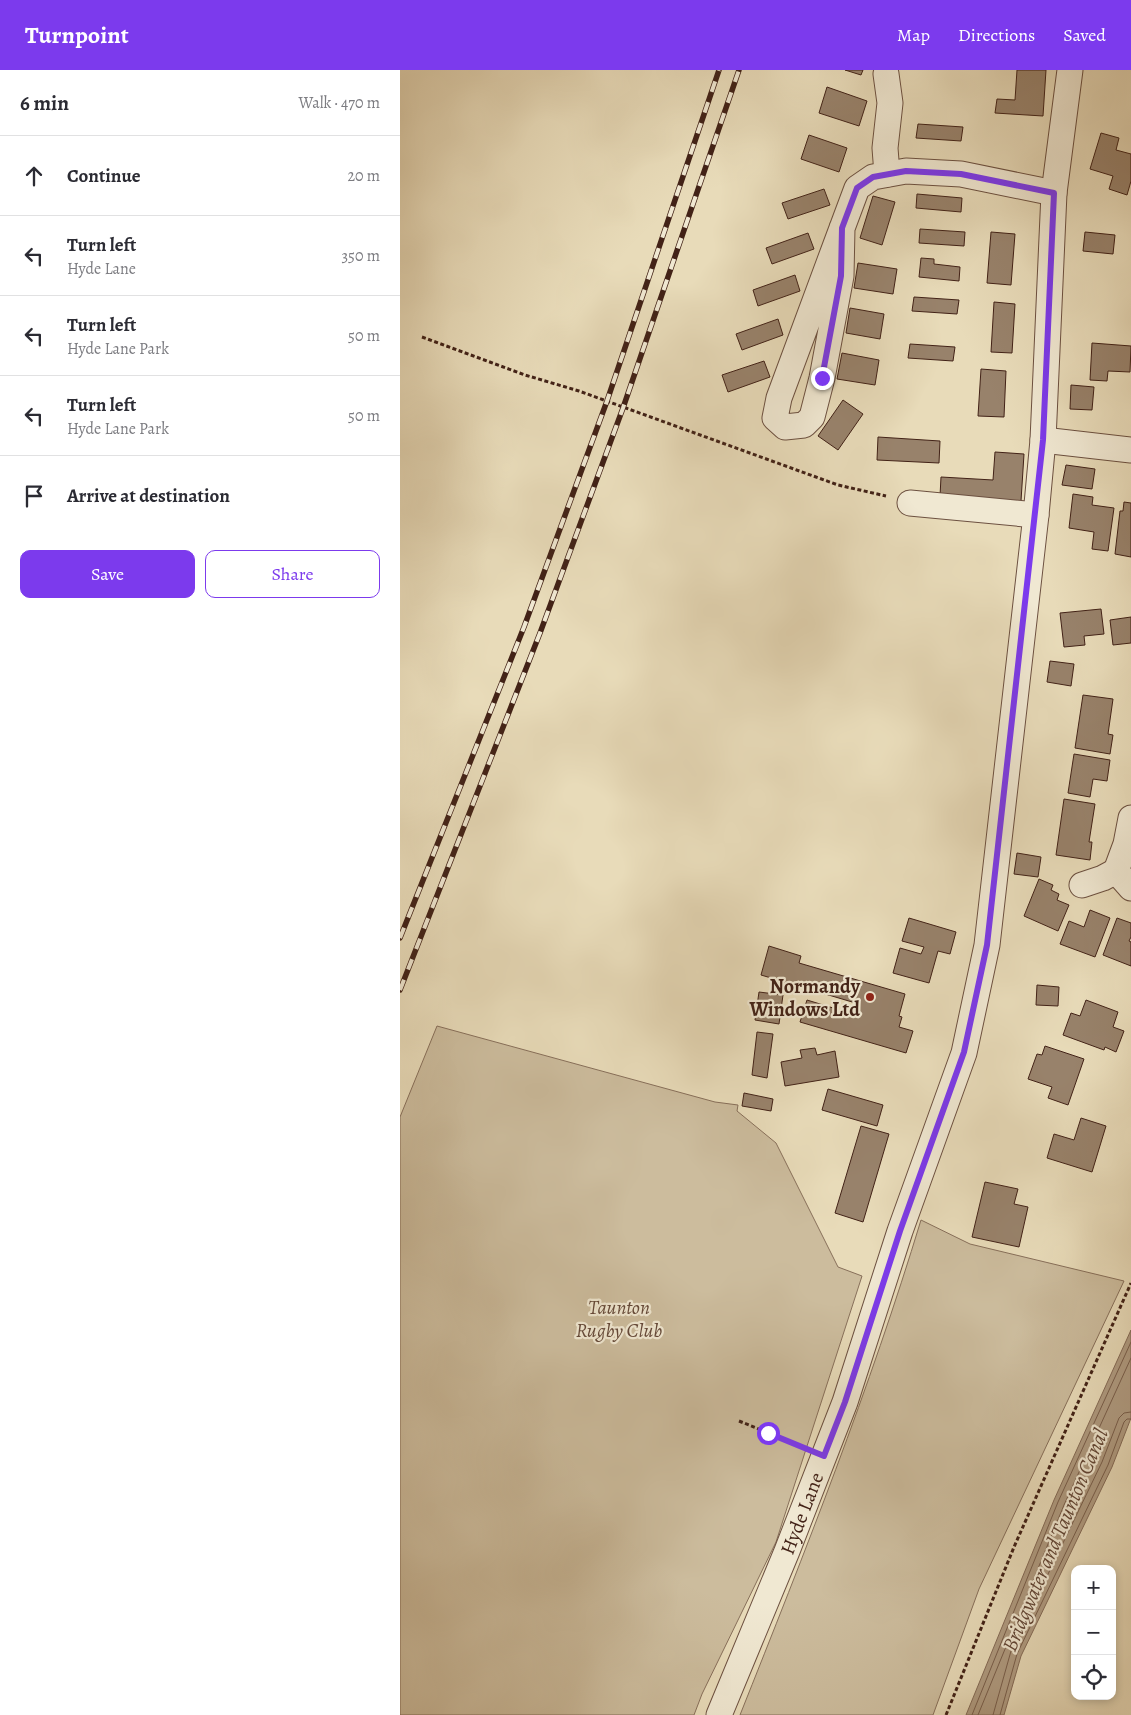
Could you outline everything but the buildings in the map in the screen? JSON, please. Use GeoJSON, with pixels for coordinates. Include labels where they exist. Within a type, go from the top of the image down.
{"type":"FeatureCollection","features":[{"type":"Feature","properties":{"kind":"street","name":"Hyde Lane"},"geometry":{"type":"LineString","coordinates":[[719,1715],[787,1551],[845,1402],[900,1231],[964,1052],[987,945],[1036,515],[1043,440],[1054,193],[1070,70]]}},
{"type":"Feature","properties":{"kind":"street"},"geometry":{"type":"LineString","coordinates":[[886,74],[890,103],[885,148],[887,174]]}},
{"type":"Feature","properties":{"kind":"street"},"geometry":{"type":"LineString","coordinates":[[842,228],[841,276],[822,378],[812,417],[804,426],[785,427],[775,418],[779,398],[842,228],[857,188],[873,177],[906,171],[961,174],[1054,193]]}},
{"type":"Feature","properties":{"kind":"street"},"geometry":{"type":"LineString","coordinates":[[1043,440],[1131,450]]}},
{"type":"Feature","properties":{"kind":"street"},"geometry":{"type":"LineString","coordinates":[[910,503],[1036,515]]}},
{"type":"Feature","properties":{"kind":"street"},"geometry":{"type":"LineString","coordinates":[[1082,885],[1104,878],[1124,879],[1126,844],[1131,818]]}},
{"type":"Feature","properties":{"kind":"path"},"geometry":{"type":"LineString","coordinates":[[422,337],[525,376],[579,391],[838,484],[910,503]]}},
{"type":"Feature","properties":{"kind":"path"},"geometry":{"type":"LineString","coordinates":[[946,1715],[1014,1547],[1131,1283]]}},
{"type":"Feature","properties":{"kind":"path"},"geometry":{"type":"LineString","coordinates":[[739,1421],[824,1456]]}},
{"type":"Feature","properties":{"kind":"green space","name":"Taunton Rugby Club"},"geometry":{"type":"Polygon","coordinates":[[[437,1026],[715,1102],[738,1105],[737,1111],[776,1143],[838,1267],[862,1276],[776,1542],[702,1694],[694,1715],[400,1715],[400,1117],[437,1026]]]}},
{"type":"Feature","properties":{"kind":"green space"},"geometry":{"type":"Polygon","coordinates":[[[921,1220],[970,1244],[1124,1281],[979,1589],[933,1715],[740,1715],[858,1407],[921,1220]]]}},
{"type":"Feature","properties":{"kind":"water","name":"Bridgwater and Taunton Canal"},"geometry":{"type":"Polygon","coordinates":[[[1131,1330],[1131,1418],[1112,1467],[1021,1656],[1004,1715],[966,1715],[1054,1500],[1131,1330]]]}},
{"type":"Feature","properties":{"kind":"railway"},"geometry":{"type":"LineString","coordinates":[[400,938],[524,627],[607,401],[719,70]]}},
{"type":"Feature","properties":{"kind":"railway"},"geometry":{"type":"LineString","coordinates":[[400,990],[540,633],[623,408],[739,70]]}},
{"type":"Feature","properties":{"kind":"place","name":"Normandy Windows Ltd"},"geometry":{"type":"Point","coordinates":[870,997]}},
{"type":"Feature","properties":{"kind":"route"},"geometry":{"type":"LineString","coordinates":[[768,1433],[789,1440],[824,1456],[845,1402],[900,1231],[964,1052],[987,945],[1036,515],[1043,440],[1054,193],[961,174],[906,171],[873,177],[857,188],[842,228],[841,276],[822,378]]}}]}
